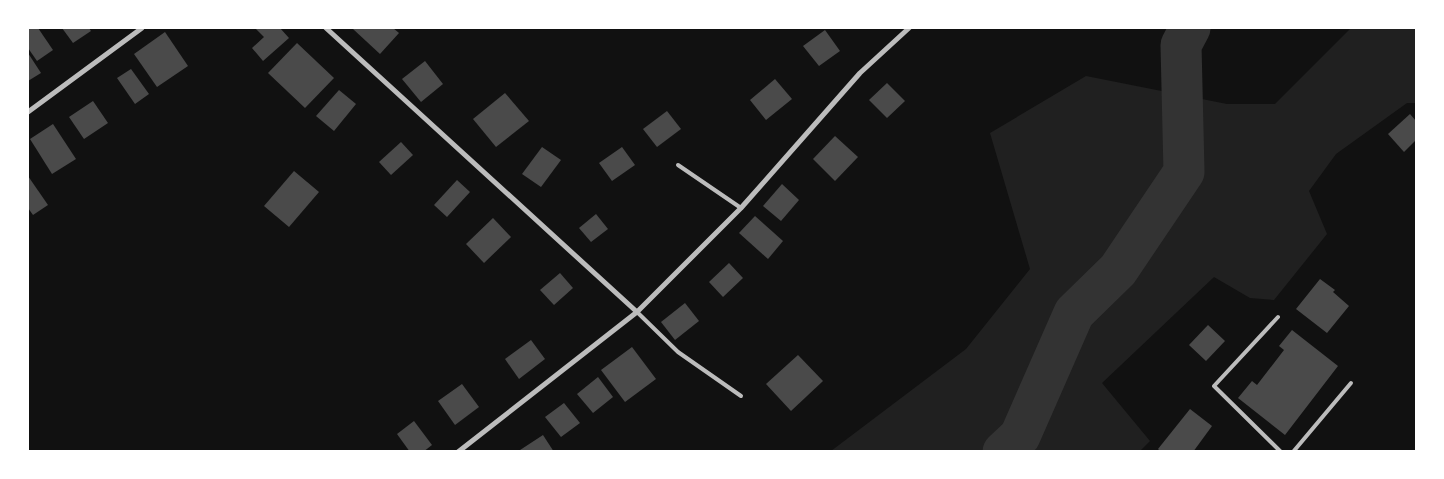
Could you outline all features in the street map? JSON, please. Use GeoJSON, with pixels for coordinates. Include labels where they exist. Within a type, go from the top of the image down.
{"type":"FeatureCollection","features":[{"type":"Feature","properties":{"kind":"street"},"geometry":{"type":"LineString","coordinates":[[28,112],[142,28]]}},
{"type":"Feature","properties":{"kind":"street"},"geometry":{"type":"LineString","coordinates":[[326,28],[636,312]]}},
{"type":"Feature","properties":{"kind":"street"},"geometry":{"type":"LineString","coordinates":[[458,452],[636,312],[741,208],[860,74],[909,28]]}},
{"type":"Feature","properties":{"kind":"lane"},"geometry":{"type":"LineString","coordinates":[[678,164],[741,208]]}},
{"type":"Feature","properties":{"kind":"lane"},"geometry":{"type":"LineString","coordinates":[[636,312],[678,352],[740,396]]}},
{"type":"Feature","properties":{"kind":"lane"},"geometry":{"type":"LineString","coordinates":[[1278,317],[1214,386],[1281,452]]}},
{"type":"Feature","properties":{"kind":"lane"},"geometry":{"type":"LineString","coordinates":[[1293,452],[1351,383]]}},
{"type":"Feature","properties":{"kind":"shaded area"},"geometry":{"type":"Polygon","coordinates":[[[1351,28],[1416,28],[1416,103],[1407,103],[1336,154],[1309,191],[1327,234],[1274,300],[1250,298],[1214,277],[1102,383],[1150,441],[1140,451],[831,451],[966,349],[1030,269],[990,133],[1086,76],[1227,104],[1275,104],[1351,28]]]}},
{"type":"Feature","properties":{"kind":"building"},"geometry":{"type":"Polygon","coordinates":[[[28,28],[38,28],[53,50],[37,61],[28,48],[28,28]]]}},
{"type":"Feature","properties":{"kind":"building"},"geometry":{"type":"Polygon","coordinates":[[[62,28],[89,28],[91,31],[73,43],[62,28]]]}},
{"type":"Feature","properties":{"kind":"building"},"geometry":{"type":"Polygon","coordinates":[[[255,28],[280,28],[289,38],[263,61],[252,48],[264,37],[255,28]]]}},
{"type":"Feature","properties":{"kind":"building"},"geometry":{"type":"Polygon","coordinates":[[[354,28],[393,28],[399,33],[380,54],[354,28]]]}},
{"type":"Feature","properties":{"kind":"building"},"geometry":{"type":"Polygon","coordinates":[[[825,30],[840,51],[819,66],[803,46],[825,30]]]}},
{"type":"Feature","properties":{"kind":"building"},"geometry":{"type":"Polygon","coordinates":[[[165,32],[188,66],[157,87],[134,54],[165,32]]]}},
{"type":"Feature","properties":{"kind":"building"},"geometry":{"type":"Polygon","coordinates":[[[297,43],[334,78],[305,108],[268,73],[297,43]]]}},
{"type":"Feature","properties":{"kind":"building"},"geometry":{"type":"Polygon","coordinates":[[[28,53],[41,73],[28,81],[28,53]]]}},
{"type":"Feature","properties":{"kind":"building"},"geometry":{"type":"Polygon","coordinates":[[[425,61],[443,84],[421,102],[402,79],[425,61]]]}},
{"type":"Feature","properties":{"kind":"building"},"geometry":{"type":"Polygon","coordinates":[[[131,69],[149,94],[135,104],[117,78],[131,69]]]}},
{"type":"Feature","properties":{"kind":"building"},"geometry":{"type":"Polygon","coordinates":[[[775,79],[792,99],[766,120],[750,100],[775,79]]]}},
{"type":"Feature","properties":{"kind":"building"},"geometry":{"type":"Polygon","coordinates":[[[887,83],[905,101],[887,118],[869,100],[887,83]]]}},
{"type":"Feature","properties":{"kind":"building"},"geometry":{"type":"Polygon","coordinates":[[[339,90],[356,104],[334,131],[316,116],[339,90]]]}},
{"type":"Feature","properties":{"kind":"building"},"geometry":{"type":"Polygon","coordinates":[[[505,93],[529,121],[496,147],[473,119],[505,93]]]}},
{"type":"Feature","properties":{"kind":"building"},"geometry":{"type":"Polygon","coordinates":[[[93,101],[108,123],[84,139],[69,117],[93,101]]]}},
{"type":"Feature","properties":{"kind":"building"},"geometry":{"type":"Polygon","coordinates":[[[667,111],[681,129],[657,147],[643,129],[667,111]]]}},
{"type":"Feature","properties":{"kind":"building"},"geometry":{"type":"Polygon","coordinates":[[[1410,114],[1416,121],[1416,140],[1404,152],[1388,134],[1410,114]]]}},
{"type":"Feature","properties":{"kind":"building"},"geometry":{"type":"Polygon","coordinates":[[[53,124],[76,159],[52,174],[30,139],[53,124]]]}},
{"type":"Feature","properties":{"kind":"building"},"geometry":{"type":"Polygon","coordinates":[[[835,136],[858,157],[835,181],[813,159],[835,136]]]}},
{"type":"Feature","properties":{"kind":"building"},"geometry":{"type":"Polygon","coordinates":[[[401,142],[413,155],[391,175],[379,162],[401,142]]]}},
{"type":"Feature","properties":{"kind":"building"},"geometry":{"type":"Polygon","coordinates":[[[542,147],[561,160],[541,187],[522,174],[542,147]]]}},
{"type":"Feature","properties":{"kind":"building"},"geometry":{"type":"Polygon","coordinates":[[[622,147],[635,165],[612,181],[599,163],[622,147]]]}},
{"type":"Feature","properties":{"kind":"building"},"geometry":{"type":"Polygon","coordinates":[[[294,171],[319,192],[289,227],[264,206],[294,171]]]}},
{"type":"Feature","properties":{"kind":"building"},"geometry":{"type":"Polygon","coordinates":[[[28,176],[48,205],[33,215],[28,208],[28,176]]]}},
{"type":"Feature","properties":{"kind":"building"},"geometry":{"type":"Polygon","coordinates":[[[457,180],[470,192],[447,217],[434,205],[457,180]]]}},
{"type":"Feature","properties":{"kind":"building"},"geometry":{"type":"Polygon","coordinates":[[[782,184],[799,200],[781,221],[763,206],[782,184]]]}},
{"type":"Feature","properties":{"kind":"building"},"geometry":{"type":"Polygon","coordinates":[[[596,214],[608,229],[591,242],[579,228],[596,214]]]}},
{"type":"Feature","properties":{"kind":"building"},"geometry":{"type":"Polygon","coordinates":[[[755,216],[783,241],[768,259],[739,233],[755,216]]]}},
{"type":"Feature","properties":{"kind":"building"},"geometry":{"type":"Polygon","coordinates":[[[493,218],[511,237],[484,263],[466,244],[493,218]]]}},
{"type":"Feature","properties":{"kind":"building"},"geometry":{"type":"Polygon","coordinates":[[[729,263],[743,278],[723,297],[709,282],[729,263]]]}},
{"type":"Feature","properties":{"kind":"building"},"geometry":{"type":"Polygon","coordinates":[[[560,273],[573,288],[554,305],[540,290],[560,273]]]}},
{"type":"Feature","properties":{"kind":"building"},"geometry":{"type":"Polygon","coordinates":[[[1320,279],[1335,290],[1333,292],[1349,306],[1327,333],[1296,309],[1320,279]]]}},
{"type":"Feature","properties":{"kind":"building"},"geometry":{"type":"Polygon","coordinates":[[[685,303],[699,321],[675,340],[661,322],[685,303]]]}},
{"type":"Feature","properties":{"kind":"building"},"geometry":{"type":"Polygon","coordinates":[[[1208,325],[1225,341],[1206,361],[1189,345],[1208,325]]]}},
{"type":"Feature","properties":{"kind":"building"},"geometry":{"type":"Polygon","coordinates":[[[1292,330],[1338,366],[1285,435],[1238,398],[1252,381],[1257,385],[1284,350],[1279,346],[1292,330]]]}},
{"type":"Feature","properties":{"kind":"building"},"geometry":{"type":"Polygon","coordinates":[[[531,340],[545,359],[519,379],[505,359],[531,340]]]}},
{"type":"Feature","properties":{"kind":"building"},"geometry":{"type":"Polygon","coordinates":[[[632,347],[656,379],[625,402],[601,370],[632,347]]]}},
{"type":"Feature","properties":{"kind":"building"},"geometry":{"type":"Polygon","coordinates":[[[798,355],[823,381],[791,411],[766,384],[798,355]]]}},
{"type":"Feature","properties":{"kind":"building"},"geometry":{"type":"Polygon","coordinates":[[[598,377],[613,397],[593,413],[577,394],[598,377]]]}},
{"type":"Feature","properties":{"kind":"building"},"geometry":{"type":"Polygon","coordinates":[[[462,384],[479,407],[455,425],[438,401],[462,384]]]}},
{"type":"Feature","properties":{"kind":"building"},"geometry":{"type":"Polygon","coordinates":[[[564,403],[580,423],[561,437],[545,417],[564,403]]]}},
{"type":"Feature","properties":{"kind":"building"},"geometry":{"type":"Polygon","coordinates":[[[1190,409],[1212,426],[1193,452],[1161,452],[1158,449],[1190,409]]]}},
{"type":"Feature","properties":{"kind":"building"},"geometry":{"type":"Polygon","coordinates":[[[414,421],[432,445],[423,452],[410,452],[397,434],[414,421]]]}},
{"type":"Feature","properties":{"kind":"building"},"geometry":{"type":"Polygon","coordinates":[[[543,435],[554,452],[517,452],[543,435]]]}},
{"type":"Feature","properties":{"kind":"waterway"},"geometry":{"type":"LineString","coordinates":[[1003,452],[1020,436],[1074,313],[1118,270],[1184,172],[1181,45],[1190,28]]}}]}
